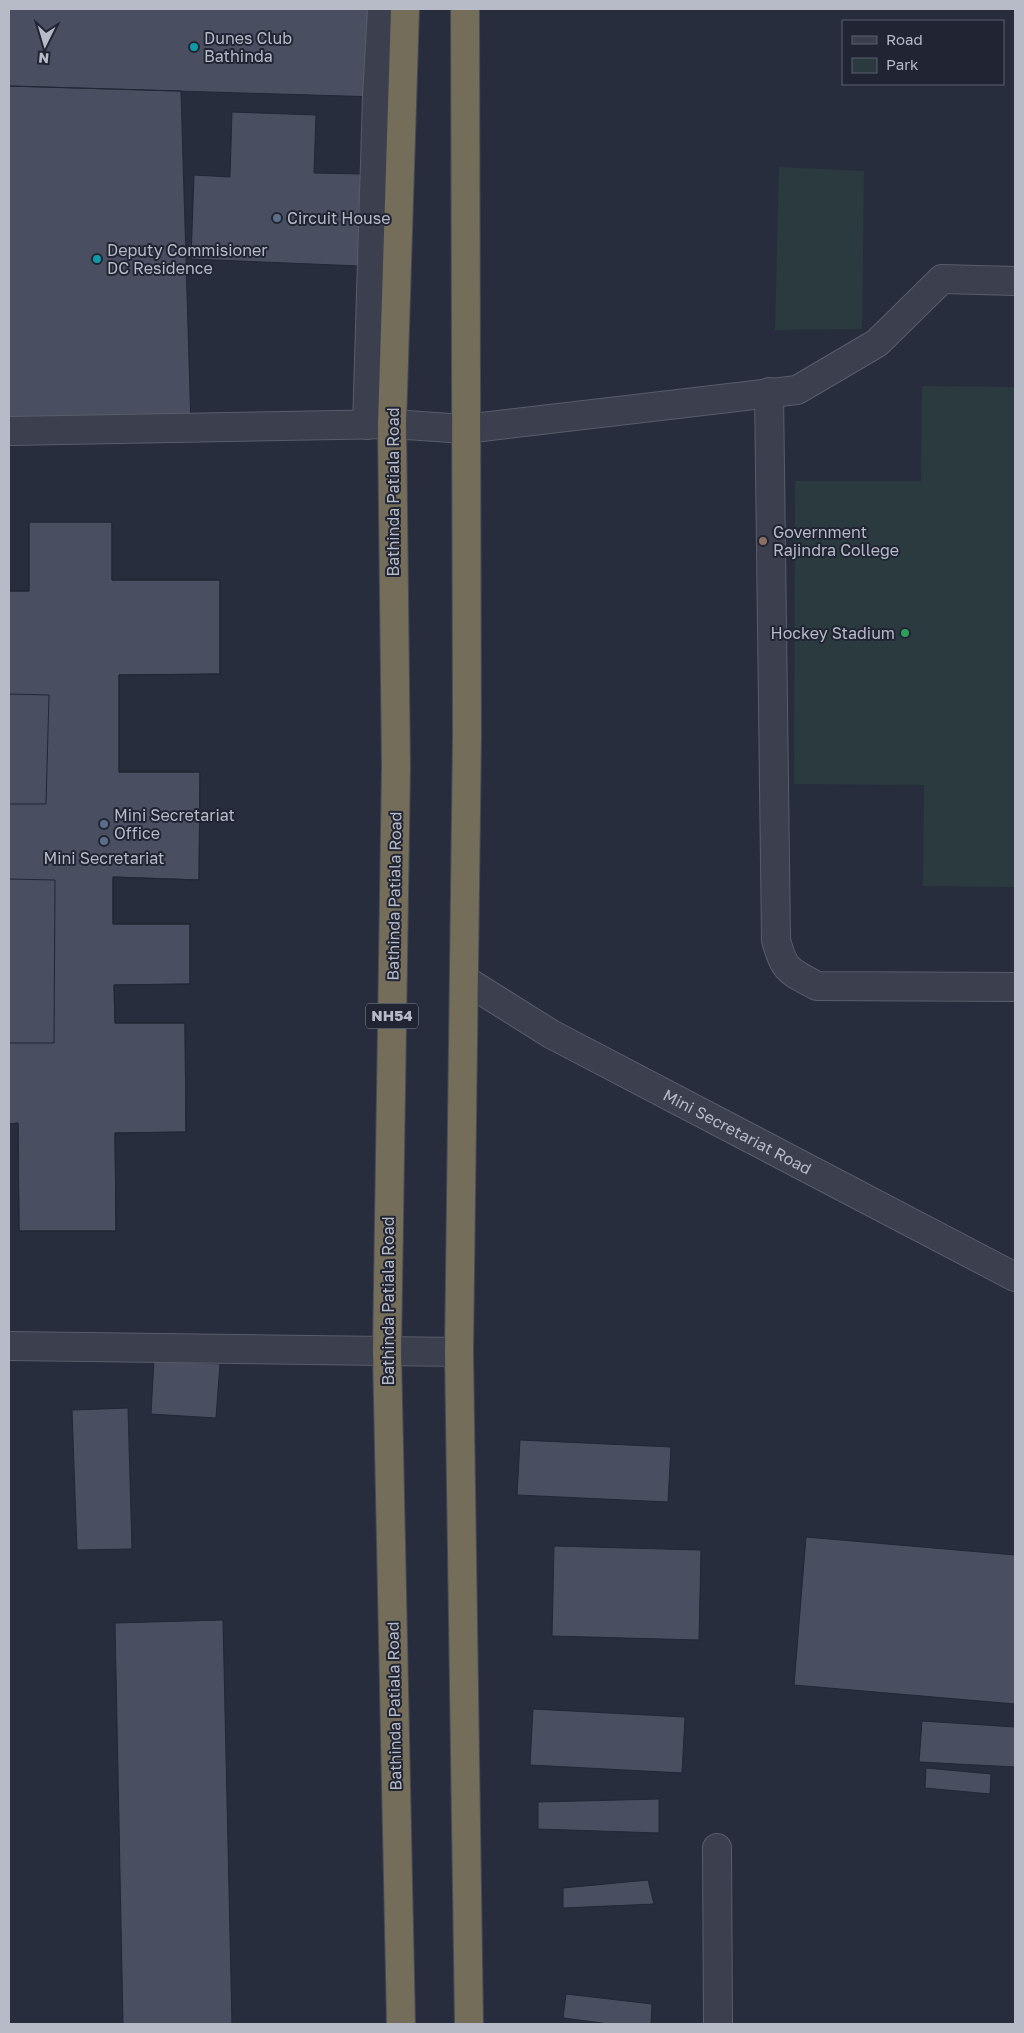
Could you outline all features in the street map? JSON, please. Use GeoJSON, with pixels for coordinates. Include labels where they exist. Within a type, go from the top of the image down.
{"type":"FeatureCollection","features":[{"type":"Feature","properties":{"kind":"highway","name":"Bathinda Patiala Road"},"geometry":{"type":"LineString","coordinates":[[401,2024],[387,1351],[396,766],[380,424],[405,9]]}},
{"type":"Feature","properties":{"kind":"highway"},"geometry":{"type":"LineString","coordinates":[[465,9],[467,736],[460,1352],[469,2024]]}},
{"type":"Feature","properties":{"kind":"street"},"geometry":{"type":"LineString","coordinates":[[380,424],[376,107],[382,9]]}},
{"type":"Feature","properties":{"kind":"street"},"geometry":{"type":"LineString","coordinates":[[9,431],[380,424],[465,429],[796,390],[877,343],[942,279],[1015,280]]}},
{"type":"Feature","properties":{"kind":"street"},"geometry":{"type":"LineString","coordinates":[[769,392],[776,940],[782,963],[797,976],[817,986],[1015,987]]}},
{"type":"Feature","properties":{"kind":"street","name":"Mini Secretariat Road"},"geometry":{"type":"LineString","coordinates":[[465,980],[551,1034],[1015,1277]]}},
{"type":"Feature","properties":{"kind":"street"},"geometry":{"type":"LineString","coordinates":[[9,1346],[460,1352]]}},
{"type":"Feature","properties":{"kind":"street"},"geometry":{"type":"LineString","coordinates":[[717,1848],[718,2024]]}},
{"type":"Feature","properties":{"kind":"green space"},"geometry":{"type":"Polygon","coordinates":[[[779,167],[864,171],[862,329],[775,330],[779,167]]]}},
{"type":"Feature","properties":{"kind":"green space","name":"Hockey Stadium"},"geometry":{"type":"Polygon","coordinates":[[[922,386],[1015,387],[1015,887],[923,886],[924,785],[794,784],[795,481],[921,481],[922,386]]]}},
{"type":"Feature","properties":{"kind":"building","name":"Dunes Club Bathinda"},"geometry":{"type":"Polygon","coordinates":[[[9,9],[382,9],[377,97],[9,86],[9,9]]]}},
{"type":"Feature","properties":{"kind":"building","name":"Deputy Commisioner DC Residence"},"geometry":{"type":"Polygon","coordinates":[[[9,86],[181,91],[191,427],[9,431],[9,86]]]}},
{"type":"Feature","properties":{"kind":"building","name":"Circuit House"},"geometry":{"type":"Polygon","coordinates":[[[232,112],[316,115],[314,173],[362,174],[359,266],[191,259],[194,175],[230,177],[232,112]]]}},
{"type":"Feature","properties":{"kind":"building","name":"Mini Secretariat"},"geometry":{"type":"Polygon","coordinates":[[[29,522],[112,522],[112,580],[220,580],[220,674],[119,675],[119,772],[200,772],[199,880],[113,877],[113,924],[190,924],[190,984],[114,985],[115,1023],[185,1023],[186,1132],[115,1133],[116,1231],[19,1231],[18,1123],[9,1124],[9,1043],[54,1043],[55,880],[9,879],[9,804],[46,804],[49,695],[9,694],[9,591],[29,591],[29,522]]]}},
{"type":"Feature","properties":{"kind":"building","name":"Mini Secretariat"},"geometry":{"type":"Polygon","coordinates":[[[29,522],[112,522],[112,580],[220,580],[220,674],[119,675],[119,772],[200,772],[199,880],[113,877],[113,924],[190,924],[190,984],[114,985],[115,1023],[185,1023],[186,1132],[115,1133],[116,1231],[19,1231],[18,1123],[9,1124],[9,591],[29,591],[29,522]]]}},
{"type":"Feature","properties":{"kind":"building"},"geometry":{"type":"Polygon","coordinates":[[[154,1360],[220,1364],[216,1418],[151,1414],[154,1360]]]}},
{"type":"Feature","properties":{"kind":"building"},"geometry":{"type":"Polygon","coordinates":[[[128,1408],[132,1549],[77,1550],[72,1410],[128,1408]]]}},
{"type":"Feature","properties":{"kind":"building"},"geometry":{"type":"Polygon","coordinates":[[[520,1440],[671,1447],[668,1502],[517,1495],[520,1440]]]}},
{"type":"Feature","properties":{"kind":"building"},"geometry":{"type":"Polygon","coordinates":[[[806,1537],[1015,1555],[1015,1704],[794,1685],[806,1537]]]}},
{"type":"Feature","properties":{"kind":"building"},"geometry":{"type":"Polygon","coordinates":[[[554,1546],[701,1550],[699,1640],[552,1636],[554,1546]]]}},
{"type":"Feature","properties":{"kind":"building"},"geometry":{"type":"Polygon","coordinates":[[[223,1620],[232,2024],[123,2024],[115,1623],[223,1620]]]}},
{"type":"Feature","properties":{"kind":"building"},"geometry":{"type":"Polygon","coordinates":[[[533,1709],[685,1717],[682,1773],[530,1765],[533,1709]]]}},
{"type":"Feature","properties":{"kind":"building"},"geometry":{"type":"Polygon","coordinates":[[[922,1721],[1015,1727],[1015,1767],[919,1762],[922,1721]]]}},
{"type":"Feature","properties":{"kind":"building"},"geometry":{"type":"Polygon","coordinates":[[[926,1768],[991,1774],[990,1794],[925,1788],[926,1768]]]}},
{"type":"Feature","properties":{"kind":"building"},"geometry":{"type":"Polygon","coordinates":[[[659,1799],[659,1833],[538,1829],[538,1802],[659,1799]]]}},
{"type":"Feature","properties":{"kind":"building"},"geometry":{"type":"Polygon","coordinates":[[[648,1880],[654,1904],[563,1908],[563,1888],[648,1880]]]}},
{"type":"Feature","properties":{"kind":"building"},"geometry":{"type":"Polygon","coordinates":[[[566,1994],[652,2004],[651,2024],[610,2024],[563,2018],[566,1994]]]}},
{"type":"Feature","properties":{"kind":"place","name":"Dunes Club Bathinda"},"geometry":{"type":"Point","coordinates":[194,47]}},
{"type":"Feature","properties":{"kind":"place","name":"Circuit House"},"geometry":{"type":"Point","coordinates":[277,218]}},
{"type":"Feature","properties":{"kind":"place","name":"Deputy Commisioner DC Residence"},"geometry":{"type":"Point","coordinates":[97,259]}},
{"type":"Feature","properties":{"kind":"place","name":"Government Rajindra College"},"geometry":{"type":"Point","coordinates":[763,541]}},
{"type":"Feature","properties":{"kind":"place","name":"Hockey Stadium"},"geometry":{"type":"Point","coordinates":[905,633]}},
{"type":"Feature","properties":{"kind":"place","name":"Mini Secretariat Office"},"geometry":{"type":"Point","coordinates":[104,824]}},
{"type":"Feature","properties":{"kind":"place","name":"Mini Secretariat"},"geometry":{"type":"Point","coordinates":[104,841]}}]}
